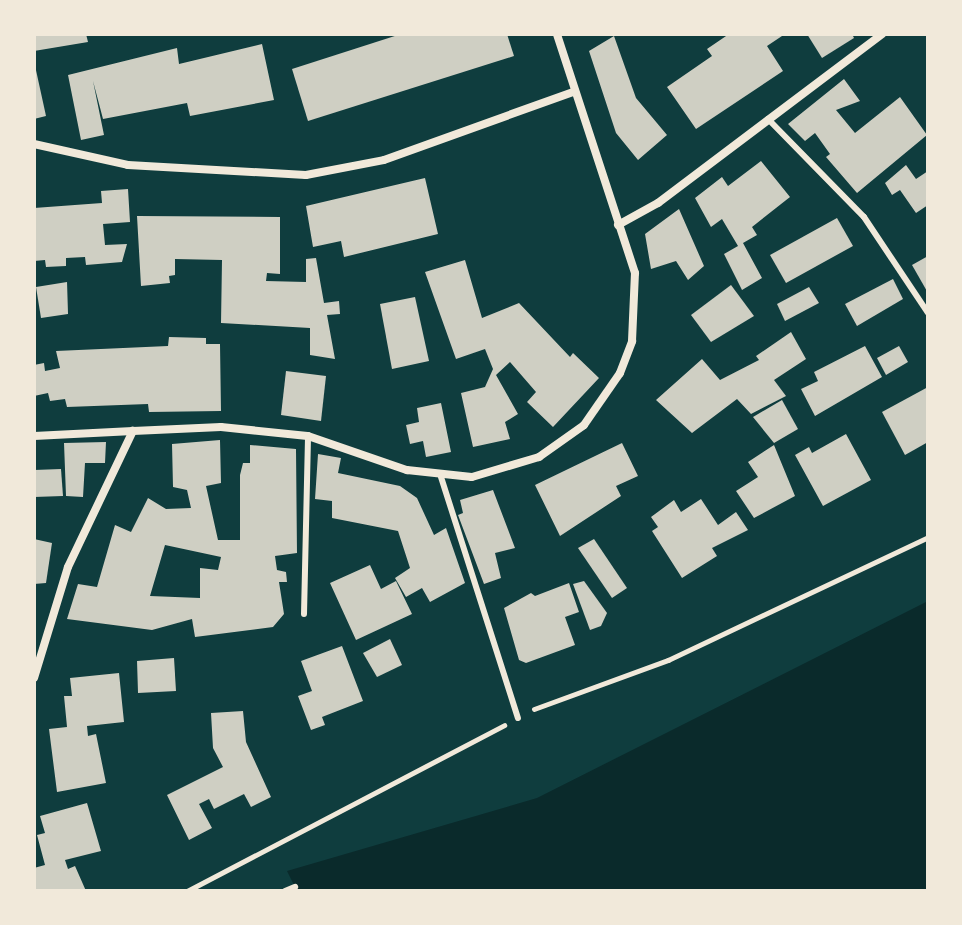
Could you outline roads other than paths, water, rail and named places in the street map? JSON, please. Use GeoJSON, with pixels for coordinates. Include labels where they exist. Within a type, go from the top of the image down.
{"type":"FeatureCollection","features":[{"type":"Feature","properties":{"kind":"street"},"geometry":{"type":"LineString","coordinates":[[34,436],[221,427],[308,436],[441,477],[472,477],[539,457],[584,425],[605,397],[632,341],[637,308],[635,273],[573,92],[557,34]]}},
{"type":"Feature","properties":{"kind":"street"},"geometry":{"type":"LineString","coordinates":[[618,225],[658,203],[882,34]]}},
{"type":"Feature","properties":{"kind":"street"},"geometry":{"type":"LineString","coordinates":[[34,144],[128,165],[306,175],[384,160],[573,92]]}},
{"type":"Feature","properties":{"kind":"street"},"geometry":{"type":"LineString","coordinates":[[34,678],[68,567],[133,431]]}},
{"type":"Feature","properties":{"kind":"lane"},"geometry":{"type":"LineString","coordinates":[[768,119],[864,217],[928,313]]}},
{"type":"Feature","properties":{"kind":"lane"},"geometry":{"type":"LineString","coordinates":[[304,614],[308,436]]}},
{"type":"Feature","properties":{"kind":"lane"},"geometry":{"type":"LineString","coordinates":[[441,477],[518,718]]}},
{"type":"Feature","properties":{"kind":"lane"},"geometry":{"type":"LineString","coordinates":[[285,891],[295,887]]}},
{"type":"Feature","properties":{"kind":"water"},"geometry":{"type":"Polygon","coordinates":[[[928,601],[928,891],[297,891],[287,871],[537,798],[928,601]]]}}]}
